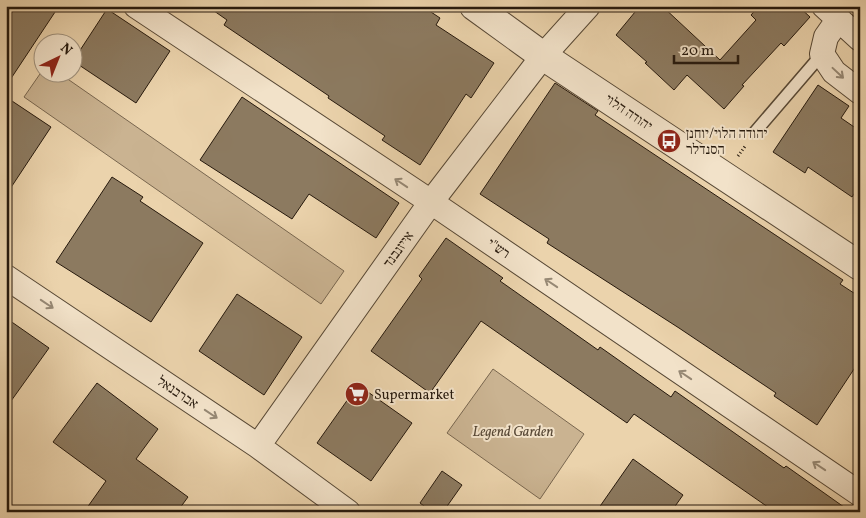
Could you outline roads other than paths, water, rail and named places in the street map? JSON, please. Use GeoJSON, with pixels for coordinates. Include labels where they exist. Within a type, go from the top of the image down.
{"type":"FeatureCollection","features":[{"type":"Feature","properties":{"kind":"street","name":"רש\"י"},"geometry":{"type":"LineString","coordinates":[[136,6],[431,202],[860,494]]}},
{"type":"Feature","properties":{"kind":"street","name":"יהודה הלוי"},"geometry":{"type":"LineString","coordinates":[[474,6],[543,56],[860,266]]}},
{"type":"Feature","properties":{"kind":"street","name":"אייזנבנד"},"geometry":{"type":"LineString","coordinates":[[258,446],[431,202],[543,56],[588,6]]}},
{"type":"Feature","properties":{"kind":"street"},"geometry":{"type":"LineString","coordinates":[[860,38],[831,13],[822,54],[834,72],[860,92]]}},
{"type":"Feature","properties":{"kind":"street","name":"אברבנאל"},"geometry":{"type":"LineString","coordinates":[[6,277],[258,446],[348,512]]}},
{"type":"Feature","properties":{"kind":"lane"},"geometry":{"type":"LineString","coordinates":[[755,132],[822,54]]}},
{"type":"Feature","properties":{"kind":"place","name":"יהודה הלוי/יוחנן הסנדלר"},"geometry":{"type":"Point","coordinates":[669,141]}},
{"type":"Feature","properties":{"kind":"place","name":"Supermarket"},"geometry":{"type":"Point","coordinates":[357,394]}},
{"type":"Feature","properties":{"kind":"park label","name":"Legend Garden"},"geometry":{"type":"Point","coordinates":[513,431]}}]}
